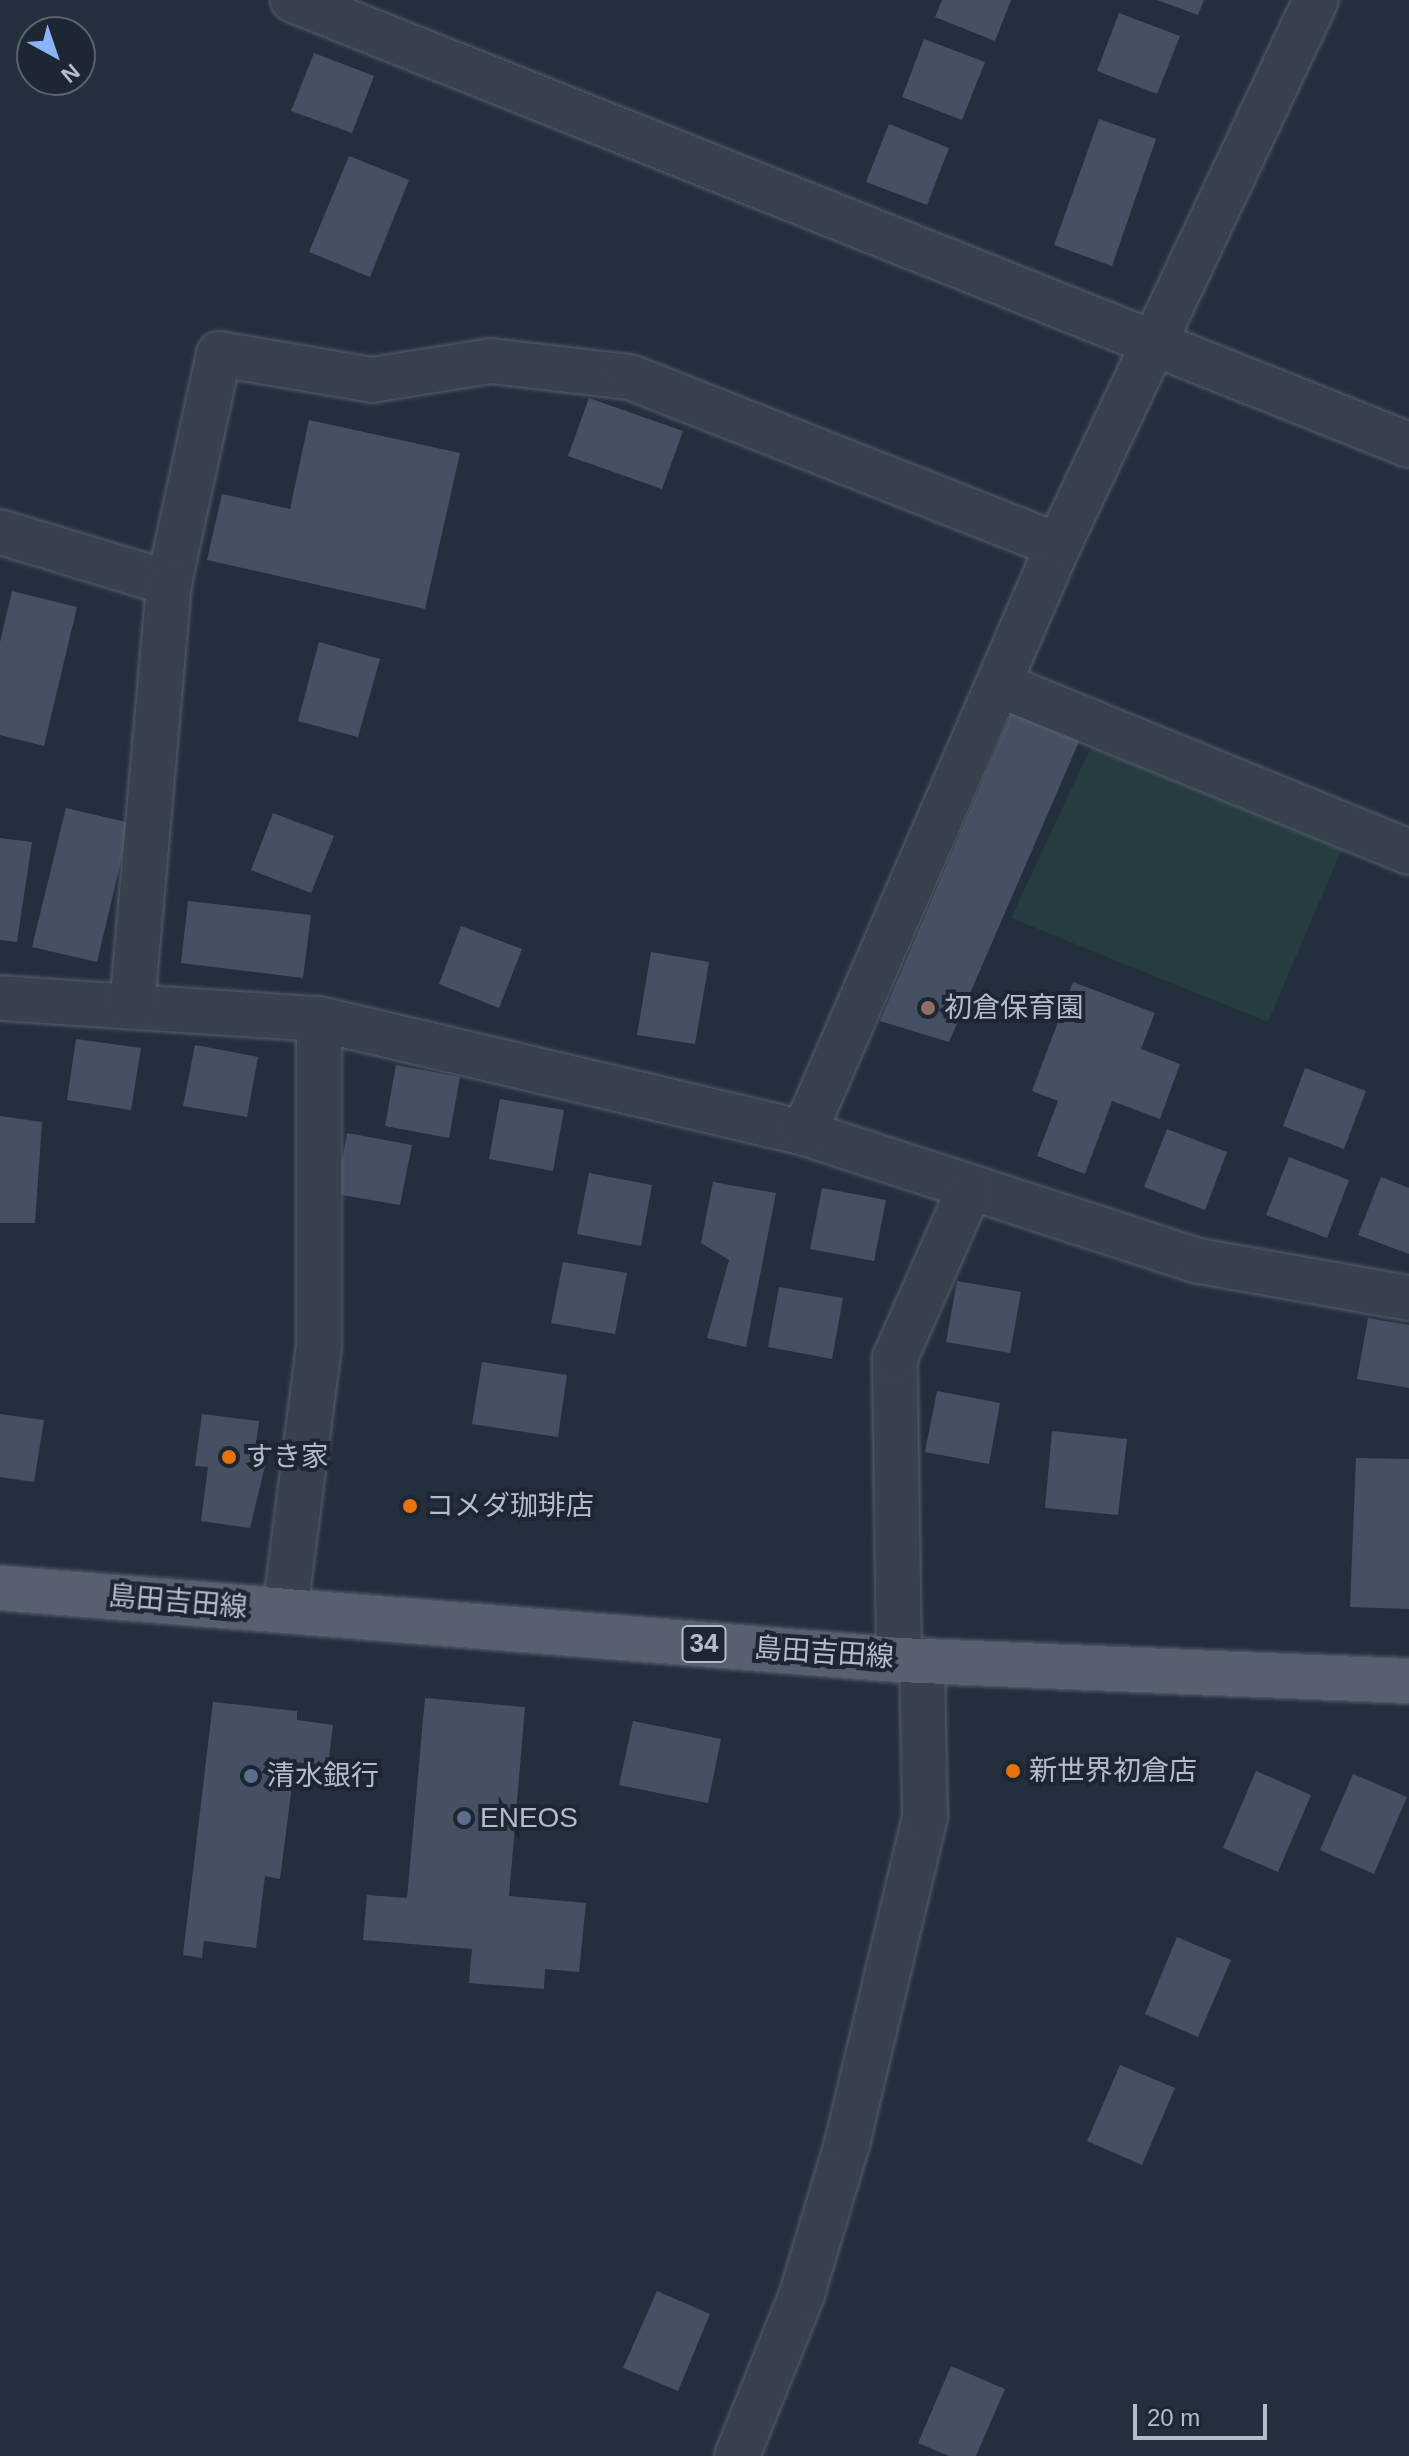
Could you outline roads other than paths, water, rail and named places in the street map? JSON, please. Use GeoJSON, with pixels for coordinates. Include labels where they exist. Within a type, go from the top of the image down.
{"type":"FeatureCollection","features":[{"type":"Feature","properties":{"kind":"main road","name":"島田吉田線"},"geometry":{"type":"LineString","coordinates":[[0,1588],[911,1660],[1409,1681]]}},
{"type":"Feature","properties":{"kind":"street"},"geometry":{"type":"LineString","coordinates":[[293,0],[1409,445]]}},
{"type":"Feature","properties":{"kind":"street"},"geometry":{"type":"LineString","coordinates":[[804,1133],[1058,546],[1316,0]]}},
{"type":"Feature","properties":{"kind":"street"},"geometry":{"type":"LineString","coordinates":[[132,1007],[169,583],[219,354],[372,380],[491,361],[630,377],[1058,546]]}},
{"type":"Feature","properties":{"kind":"street"},"geometry":{"type":"LineString","coordinates":[[0,532],[169,583]]}},
{"type":"Feature","properties":{"kind":"street"},"geometry":{"type":"LineString","coordinates":[[1000,685],[1409,852]]}},
{"type":"Feature","properties":{"kind":"street"},"geometry":{"type":"LineString","coordinates":[[0,998],[319,1019],[804,1133],[969,1190],[1199,1261],[1409,1298]]}},
{"type":"Feature","properties":{"kind":"street"},"geometry":{"type":"LineString","coordinates":[[285,1611],[319,1346],[319,1019]]}},
{"type":"Feature","properties":{"kind":"street"},"geometry":{"type":"LineString","coordinates":[[737,2456],[802,2294],[847,2144],[922,1831],[895,1358],[969,1190]]}},
{"type":"Feature","properties":{"kind":"place","name":"初倉保育園"},"geometry":{"type":"Point","coordinates":[928,1008]}},
{"type":"Feature","properties":{"kind":"place","name":"すき家"},"geometry":{"type":"Point","coordinates":[229,1457]}},
{"type":"Feature","properties":{"kind":"place","name":"コメダ珈琲店"},"geometry":{"type":"Point","coordinates":[410,1506]}},
{"type":"Feature","properties":{"kind":"place","name":"新世界初倉店"},"geometry":{"type":"Point","coordinates":[1013,1771]}},
{"type":"Feature","properties":{"kind":"place","name":"清水銀行"},"geometry":{"type":"Point","coordinates":[251,1776]}},
{"type":"Feature","properties":{"kind":"place","name":"ENEOS"},"geometry":{"type":"Point","coordinates":[464,1818]}}]}
